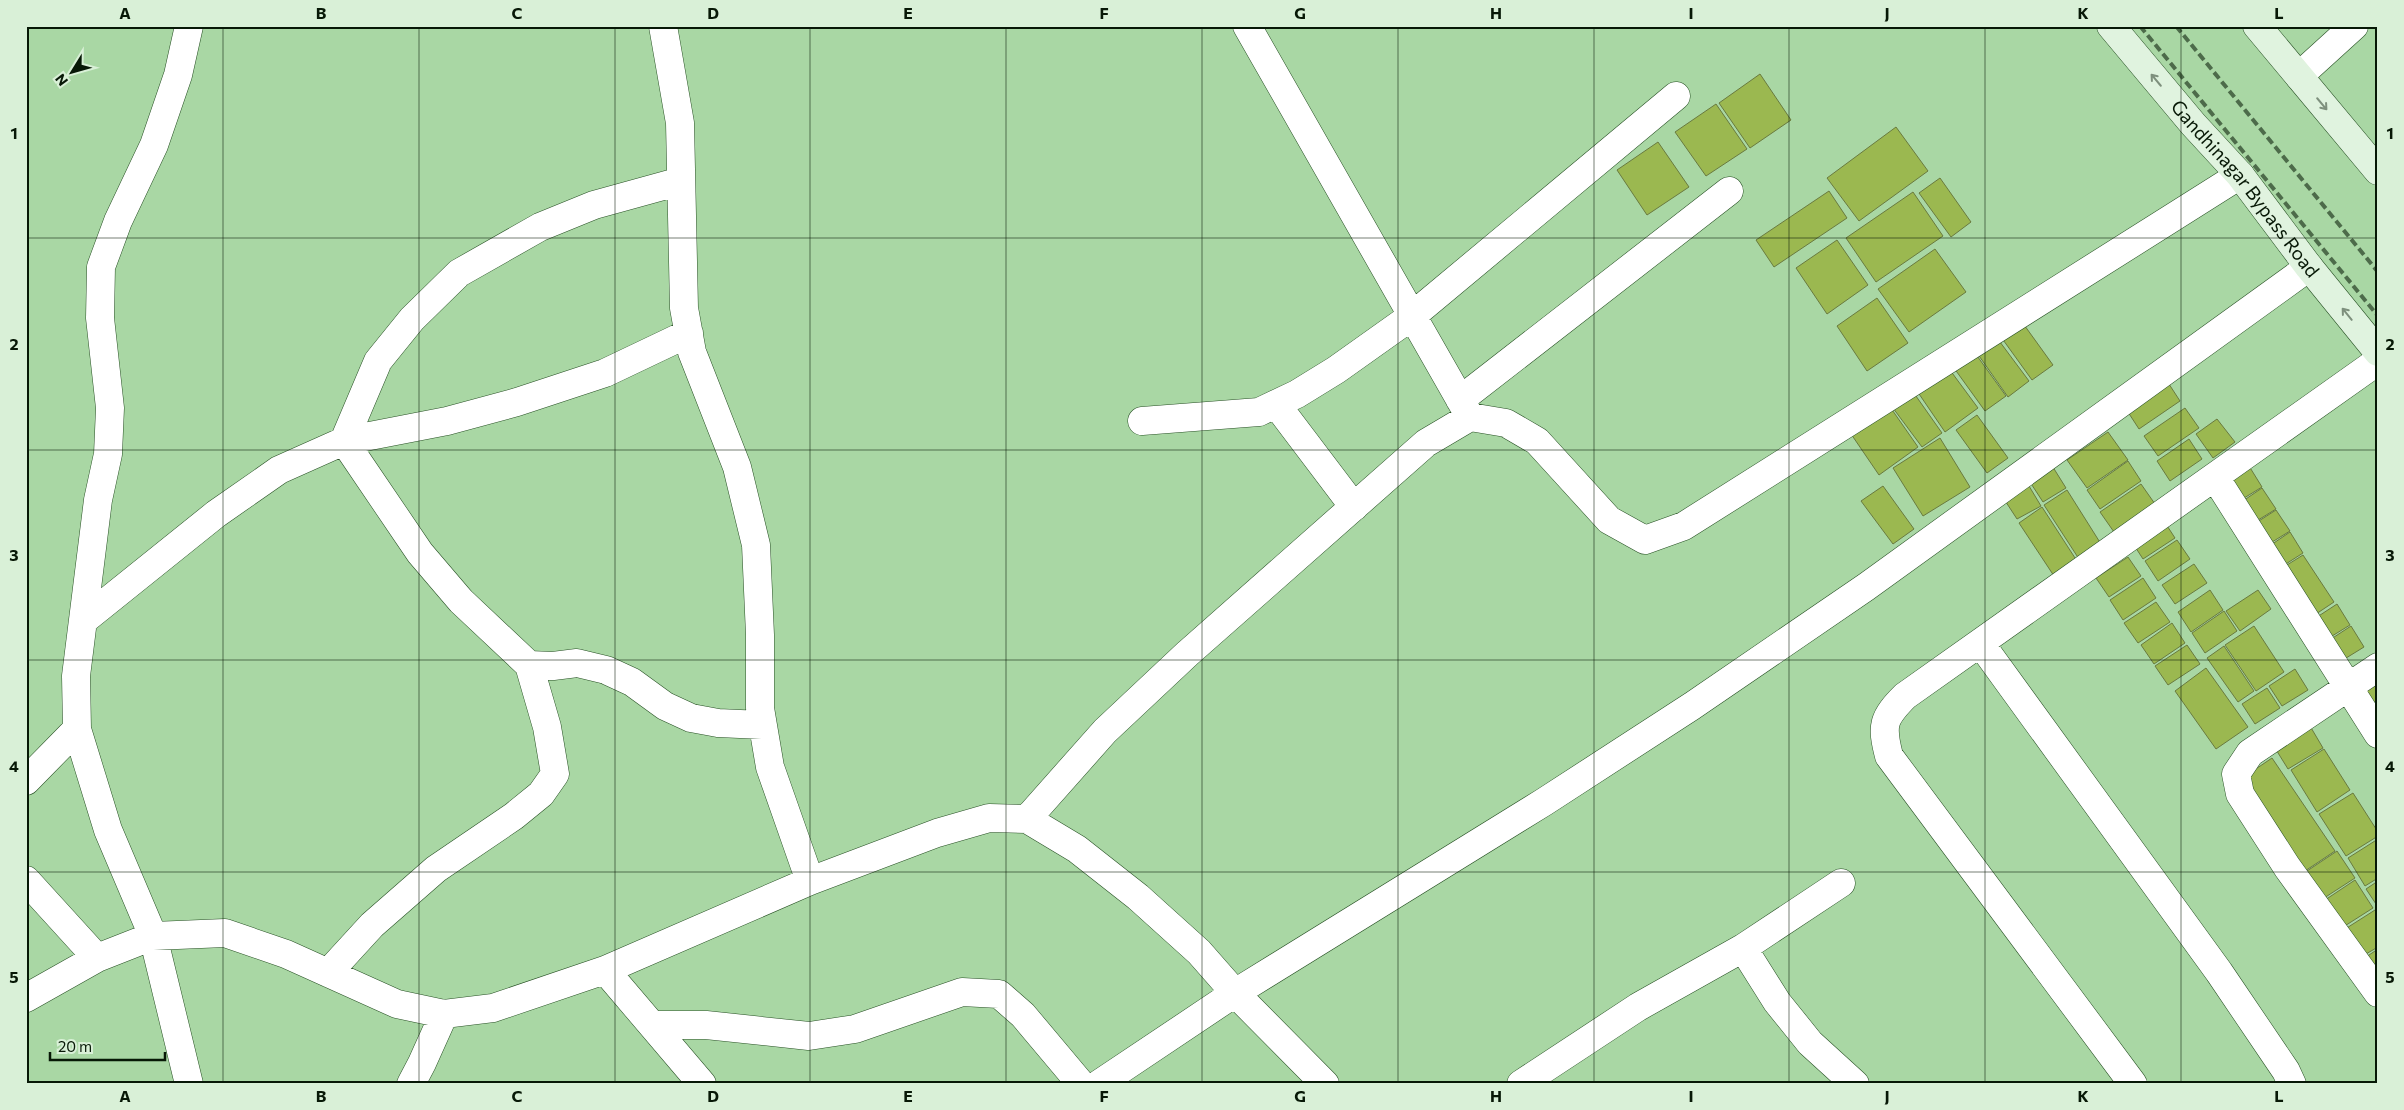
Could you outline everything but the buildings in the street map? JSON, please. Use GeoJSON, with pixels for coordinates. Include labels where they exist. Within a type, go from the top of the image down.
{"type":"FeatureCollection","features":[{"type":"Feature","properties":{"kind":"main road","name":"Gandhinagar Bypass Road"},"geometry":{"type":"LineString","coordinates":[[2111,26],[2193,124],[2240,174],[2309,267],[2378,352]]}},
{"type":"Feature","properties":{"kind":"main road"},"geometry":{"type":"LineString","coordinates":[[2257,26],[2378,171]]}},
{"type":"Feature","properties":{"kind":"street"},"geometry":{"type":"LineString","coordinates":[[188,26],[178,75],[154,145],[118,221],[101,267],[100,318],[110,408],[108,454],[98,500],[76,676],[77,729],[108,830],[153,936],[189,1084]]}},
{"type":"Feature","properties":{"kind":"street"},"geometry":{"type":"LineString","coordinates":[[663,26],[680,123],[684,308],[692,352],[736,467],[756,544],[762,725],[770,767],[810,882]]}},
{"type":"Feature","properties":{"kind":"street"},"geometry":{"type":"LineString","coordinates":[[1247,26],[1465,408],[1506,423],[1537,441],[1608,520],[1645,540],[1684,526],[2240,174]]}},
{"type":"Feature","properties":{"kind":"street"},"geometry":{"type":"LineString","coordinates":[[2299,76],[2354,26]]}},
{"type":"Feature","properties":{"kind":"street"},"geometry":{"type":"LineString","coordinates":[[1142,421],[1260,412],[1297,394],[1336,370],[1412,316],[1676,96]]}},
{"type":"Feature","properties":{"kind":"street"},"geometry":{"type":"LineString","coordinates":[[344,441],[378,361],[412,319],[459,273],[540,226],[594,204],[681,181]]}},
{"type":"Feature","properties":{"kind":"street"},"geometry":{"type":"LineString","coordinates":[[1027,819],[1105,731],[1187,654],[1465,408],[1729,191]]}},
{"type":"Feature","properties":{"kind":"street"},"geometry":{"type":"LineString","coordinates":[[1098,1084],[1234,993],[1544,802],[1700,700],[1874,581],[2309,267]]}},
{"type":"Feature","properties":{"kind":"street"},"geometry":{"type":"LineString","coordinates":[[84,620],[216,514],[279,470],[344,441],[447,421],[517,402],[605,373],[689,333]]}},
{"type":"Feature","properties":{"kind":"street"},"geometry":{"type":"LineString","coordinates":[[2133,1084],[1889,756],[1884,734],[1889,712],[1905,696],[1981,644],[2378,360]]}},
{"type":"Feature","properties":{"kind":"street"},"geometry":{"type":"LineString","coordinates":[[1276,404],[1354,507]]}},
{"type":"Feature","properties":{"kind":"street"},"geometry":{"type":"LineString","coordinates":[[328,973],[372,925],[436,869],[514,816],[542,794],[555,774],[548,727],[529,665],[461,601],[426,560],[344,441]]}},
{"type":"Feature","properties":{"kind":"street"},"geometry":{"type":"LineString","coordinates":[[2215,477],[2378,734]]}},
{"type":"Feature","properties":{"kind":"street"},"geometry":{"type":"LineString","coordinates":[[1981,644],[2219,972],[2286,1071],[2292,1084]]}},
{"type":"Feature","properties":{"kind":"street"},"geometry":{"type":"LineString","coordinates":[[529,665],[553,666],[577,663],[606,670],[632,682],[665,706],[691,718],[718,723],[762,725]]}},
{"type":"Feature","properties":{"kind":"street"},"geometry":{"type":"LineString","coordinates":[[2378,667],[2250,753],[2236,774],[2240,794],[2287,867],[2378,993]]}},
{"type":"Feature","properties":{"kind":"street"},"geometry":{"type":"LineString","coordinates":[[26,780],[77,729]]}},
{"type":"Feature","properties":{"kind":"street"},"geometry":{"type":"LineString","coordinates":[[26,998],[97,958],[153,936],[225,933],[286,954],[397,1004],[444,1014],[493,1008],[605,970],[810,882],[936,833],[989,818],[1027,819],[1077,849],[1138,897],[1199,952],[1234,993],[1325,1084]]}},
{"type":"Feature","properties":{"kind":"street"},"geometry":{"type":"LineString","coordinates":[[26,880],[97,958]]}},
{"type":"Feature","properties":{"kind":"street"},"geometry":{"type":"LineString","coordinates":[[1521,1084],[1638,1007],[1743,948],[1841,883]]}},
{"type":"Feature","properties":{"kind":"street"},"geometry":{"type":"LineString","coordinates":[[1743,948],[1777,1002],[1810,1043],[1855,1084]]}},
{"type":"Feature","properties":{"kind":"street"},"geometry":{"type":"LineString","coordinates":[[605,970],[652,1025],[690,1080]]}},
{"type":"Feature","properties":{"kind":"street"},"geometry":{"type":"LineString","coordinates":[[652,1025],[706,1025],[809,1036],[855,1029],[962,992],[998,994],[1023,1015],[1081,1084]]}},
{"type":"Feature","properties":{"kind":"street"},"geometry":{"type":"LineString","coordinates":[[410,1084],[422,1064],[444,1014]]}},
{"type":"Feature","properties":{"kind":"railway"},"geometry":{"type":"LineString","coordinates":[[2140,26],[2378,316]]}},
{"type":"Feature","properties":{"kind":"railway"},"geometry":{"type":"LineString","coordinates":[[2176,26],[2378,272]]}}]}
